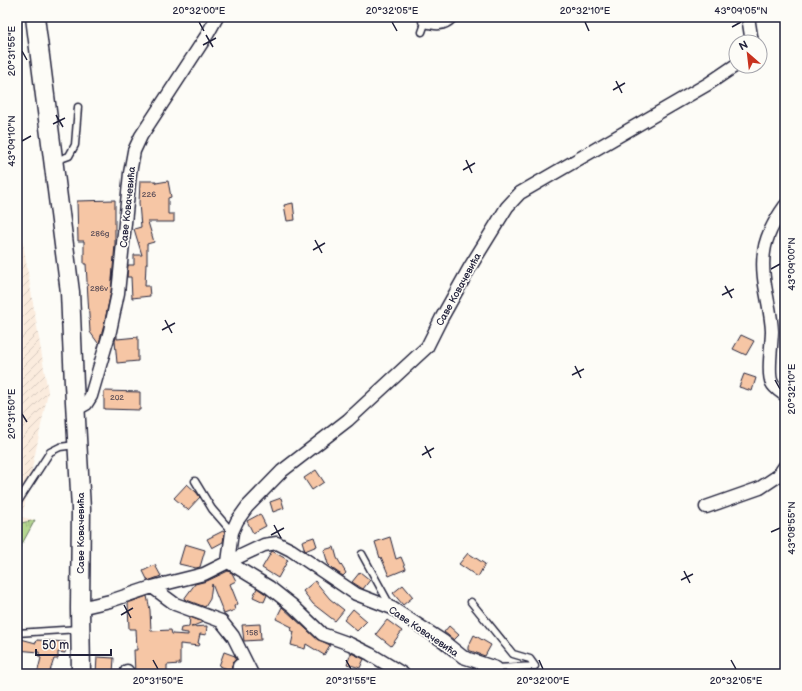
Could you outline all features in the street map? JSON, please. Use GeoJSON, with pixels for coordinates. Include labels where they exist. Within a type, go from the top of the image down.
{"type":"FeatureCollection","features":[{"type":"Feature","properties":{"kind":"main road","name":"Саве Ковачевића"},"geometry":{"type":"LineString","coordinates":[[35,17],[70,292],[81,509],[81,674]]}},
{"type":"Feature","properties":{"kind":"street","name":"Саве Ковачевића"},"geometry":{"type":"LineString","coordinates":[[75,410],[86,404],[90,396],[110,331],[118,293],[130,173],[134,150],[141,136],[208,35],[217,17]]}},
{"type":"Feature","properties":{"kind":"street"},"geometry":{"type":"LineString","coordinates":[[424,23],[442,24],[451,17]]}},
{"type":"Feature","properties":{"kind":"street"},"geometry":{"type":"LineString","coordinates":[[748,17],[751,34]]}},
{"type":"Feature","properties":{"kind":"street","name":"Саве Ковачевића"},"geometry":{"type":"LineString","coordinates":[[228,562],[232,532],[236,521],[247,507],[282,471],[348,420],[427,347],[470,267],[507,207],[520,193],[708,84],[728,70]]}},
{"type":"Feature","properties":{"kind":"street"},"geometry":{"type":"LineString","coordinates":[[785,206],[771,227],[764,252],[763,264],[765,292],[771,325],[770,376],[772,383],[785,395]]}},
{"type":"Feature","properties":{"kind":"street"},"geometry":{"type":"LineString","coordinates":[[706,507],[760,488],[778,476],[785,466]]}},
{"type":"Feature","properties":{"kind":"street","name":"Саве Ковачевића"},"geometry":{"type":"LineString","coordinates":[[80,608],[110,601],[152,587],[204,574],[264,545],[277,543],[308,561],[356,594],[392,608],[443,641],[463,658],[496,668]]}},
{"type":"Feature","properties":{"kind":"street"},"geometry":{"type":"LineString","coordinates":[[228,562],[269,587],[293,606],[322,634],[350,644],[403,674]]}},
{"type":"Feature","properties":{"kind":"street"},"geometry":{"type":"LineString","coordinates":[[152,587],[175,604],[221,621],[233,636],[252,674]]}},
{"type":"Feature","properties":{"kind":"street"},"geometry":{"type":"LineString","coordinates":[[238,674],[239,666],[245,661]]}},
{"type":"Feature","properties":{"kind":"lane"},"geometry":{"type":"LineString","coordinates":[[54,162],[69,156],[75,145],[78,107]]}},
{"type":"Feature","properties":{"kind":"lane"},"geometry":{"type":"LineString","coordinates":[[17,501],[20,494],[50,452],[60,447],[77,445]]}},
{"type":"Feature","properties":{"kind":"lane"},"geometry":{"type":"LineString","coordinates":[[195,481],[212,509],[232,532]]}},
{"type":"Feature","properties":{"kind":"lane"},"geometry":{"type":"LineString","coordinates":[[362,554],[392,608]]}},
{"type":"Feature","properties":{"kind":"lane"},"geometry":{"type":"LineString","coordinates":[[471,602],[513,654],[530,658],[535,666],[496,668]]}},
{"type":"Feature","properties":{"kind":"lane"},"geometry":{"type":"LineString","coordinates":[[17,633],[80,629]]}},
{"type":"Feature","properties":{"kind":"shaded area"},"geometry":{"type":"Polygon","coordinates":[[[17,208],[48,392],[22,517],[35,520],[17,524],[17,208]]]}},
{"type":"Feature","properties":{"kind":"green space"},"geometry":{"type":"Polygon","coordinates":[[[35,520],[17,553],[17,524],[35,520]]]}},
{"type":"Feature","properties":{"kind":"building"},"geometry":{"type":"Polygon","coordinates":[[[140,181],[156,181],[156,183],[168,181],[171,197],[168,198],[168,214],[174,214],[174,222],[148,222],[154,242],[147,244],[145,286],[149,286],[150,296],[132,298],[131,277],[127,277],[128,265],[134,265],[134,255],[142,255],[134,229],[141,227],[139,203],[140,181]]]}},
{"type":"Feature","properties":{"kind":"building"},"geometry":{"type":"Polygon","coordinates":[[[115,200],[115,244],[111,292],[103,329],[98,343],[90,332],[86,264],[84,264],[84,241],[78,241],[77,201],[115,200]]]}},
{"type":"Feature","properties":{"kind":"building"},"geometry":{"type":"Polygon","coordinates":[[[293,203],[295,220],[287,221],[284,205],[293,203]]]}},
{"type":"Feature","properties":{"kind":"building"},"geometry":{"type":"Polygon","coordinates":[[[117,333],[117,339],[138,337],[138,361],[117,363],[115,341],[117,333]]]}},
{"type":"Feature","properties":{"kind":"building"},"geometry":{"type":"Polygon","coordinates":[[[741,335],[754,341],[746,355],[733,349],[741,335]]]}},
{"type":"Feature","properties":{"kind":"building"},"geometry":{"type":"Polygon","coordinates":[[[744,374],[756,378],[752,391],[739,387],[744,374]]]}},
{"type":"Feature","properties":{"kind":"building"},"geometry":{"type":"Polygon","coordinates":[[[104,391],[140,392],[140,410],[104,409],[104,391]]]}},
{"type":"Feature","properties":{"kind":"building"},"geometry":{"type":"Polygon","coordinates":[[[316,470],[324,482],[312,490],[304,478],[316,470]]]}},
{"type":"Feature","properties":{"kind":"building"},"geometry":{"type":"Polygon","coordinates":[[[187,484],[200,497],[188,510],[174,498],[187,484]]]}},
{"type":"Feature","properties":{"kind":"building"},"geometry":{"type":"Polygon","coordinates":[[[281,498],[284,508],[273,512],[270,502],[281,498]]]}},
{"type":"Feature","properties":{"kind":"building"},"geometry":{"type":"Polygon","coordinates":[[[260,514],[266,526],[253,533],[247,521],[260,514]]]}},
{"type":"Feature","properties":{"kind":"building"},"geometry":{"type":"Polygon","coordinates":[[[225,530],[223,542],[212,548],[207,539],[225,530]]]}},
{"type":"Feature","properties":{"kind":"building"},"geometry":{"type":"Polygon","coordinates":[[[314,537],[317,546],[305,551],[302,541],[314,537]]]}},
{"type":"Feature","properties":{"kind":"building"},"geometry":{"type":"Polygon","coordinates":[[[390,537],[396,559],[401,557],[406,569],[389,576],[381,557],[380,558],[375,542],[390,537]]]}},
{"type":"Feature","properties":{"kind":"building"},"geometry":{"type":"Polygon","coordinates":[[[185,544],[205,550],[200,567],[196,568],[179,564],[185,544]]]}},
{"type":"Feature","properties":{"kind":"building"},"geometry":{"type":"Polygon","coordinates":[[[334,547],[337,558],[346,573],[343,576],[328,564],[324,550],[334,547]]]}},
{"type":"Feature","properties":{"kind":"building"},"geometry":{"type":"Polygon","coordinates":[[[272,551],[288,560],[278,578],[262,568],[272,551]]]}},
{"type":"Feature","properties":{"kind":"building"},"geometry":{"type":"Polygon","coordinates":[[[468,553],[485,564],[478,577],[459,564],[468,553]]]}},
{"type":"Feature","properties":{"kind":"building"},"geometry":{"type":"Polygon","coordinates":[[[155,565],[161,576],[148,581],[143,571],[155,565]]]}},
{"type":"Feature","properties":{"kind":"building"},"geometry":{"type":"Polygon","coordinates":[[[228,571],[232,573],[236,581],[230,584],[238,604],[234,606],[235,610],[224,614],[212,584],[210,599],[205,607],[184,599],[195,584],[207,581],[228,571]]]}},
{"type":"Feature","properties":{"kind":"building"},"geometry":{"type":"Polygon","coordinates":[[[360,572],[370,580],[363,589],[352,582],[360,572]]]}},
{"type":"Feature","properties":{"kind":"building"},"geometry":{"type":"Polygon","coordinates":[[[315,581],[330,599],[344,610],[335,621],[313,604],[303,591],[315,581]]]}},
{"type":"Feature","properties":{"kind":"building"},"geometry":{"type":"Polygon","coordinates":[[[403,585],[413,597],[403,605],[393,593],[403,585]]]}},
{"type":"Feature","properties":{"kind":"building"},"geometry":{"type":"Polygon","coordinates":[[[257,588],[267,595],[264,602],[253,597],[257,588]]]}},
{"type":"Feature","properties":{"kind":"building"},"geometry":{"type":"Polygon","coordinates":[[[147,596],[150,610],[151,631],[171,630],[172,634],[188,635],[188,633],[180,632],[181,628],[189,627],[190,617],[203,622],[191,627],[207,626],[206,635],[200,634],[198,643],[200,644],[199,646],[180,644],[180,664],[167,665],[167,674],[135,674],[134,650],[137,650],[136,629],[129,629],[128,603],[147,596]]]}},
{"type":"Feature","properties":{"kind":"building"},"geometry":{"type":"Polygon","coordinates":[[[282,607],[317,639],[330,645],[324,655],[306,644],[305,649],[291,645],[294,632],[291,630],[292,627],[276,619],[282,607]]]}},
{"type":"Feature","properties":{"kind":"building"},"geometry":{"type":"Polygon","coordinates":[[[353,609],[367,621],[357,631],[344,620],[353,609]]]}},
{"type":"Feature","properties":{"kind":"building"},"geometry":{"type":"Polygon","coordinates":[[[387,620],[402,631],[391,646],[376,634],[387,620]]]}},
{"type":"Feature","properties":{"kind":"building"},"geometry":{"type":"Polygon","coordinates":[[[260,624],[261,640],[244,641],[242,625],[260,624]]]}},
{"type":"Feature","properties":{"kind":"building"},"geometry":{"type":"Polygon","coordinates":[[[449,626],[459,635],[454,640],[444,632],[449,626]]]}},
{"type":"Feature","properties":{"kind":"building"},"geometry":{"type":"Polygon","coordinates":[[[474,635],[491,645],[485,656],[468,650],[474,635]]]}},
{"type":"Feature","properties":{"kind":"building"},"geometry":{"type":"Polygon","coordinates":[[[17,638],[36,643],[37,640],[66,642],[65,653],[58,652],[58,659],[54,659],[49,674],[37,674],[41,658],[39,657],[39,652],[17,650],[17,638]]]}},
{"type":"Feature","properties":{"kind":"building"},"geometry":{"type":"Polygon","coordinates":[[[224,652],[235,656],[236,659],[231,670],[219,666],[224,652]]]}},
{"type":"Feature","properties":{"kind":"building"},"geometry":{"type":"Polygon","coordinates":[[[351,653],[364,659],[360,668],[347,664],[351,653]]]}},
{"type":"Feature","properties":{"kind":"building"},"geometry":{"type":"Polygon","coordinates":[[[97,657],[114,658],[113,673],[96,673],[97,657]]]}}]}
